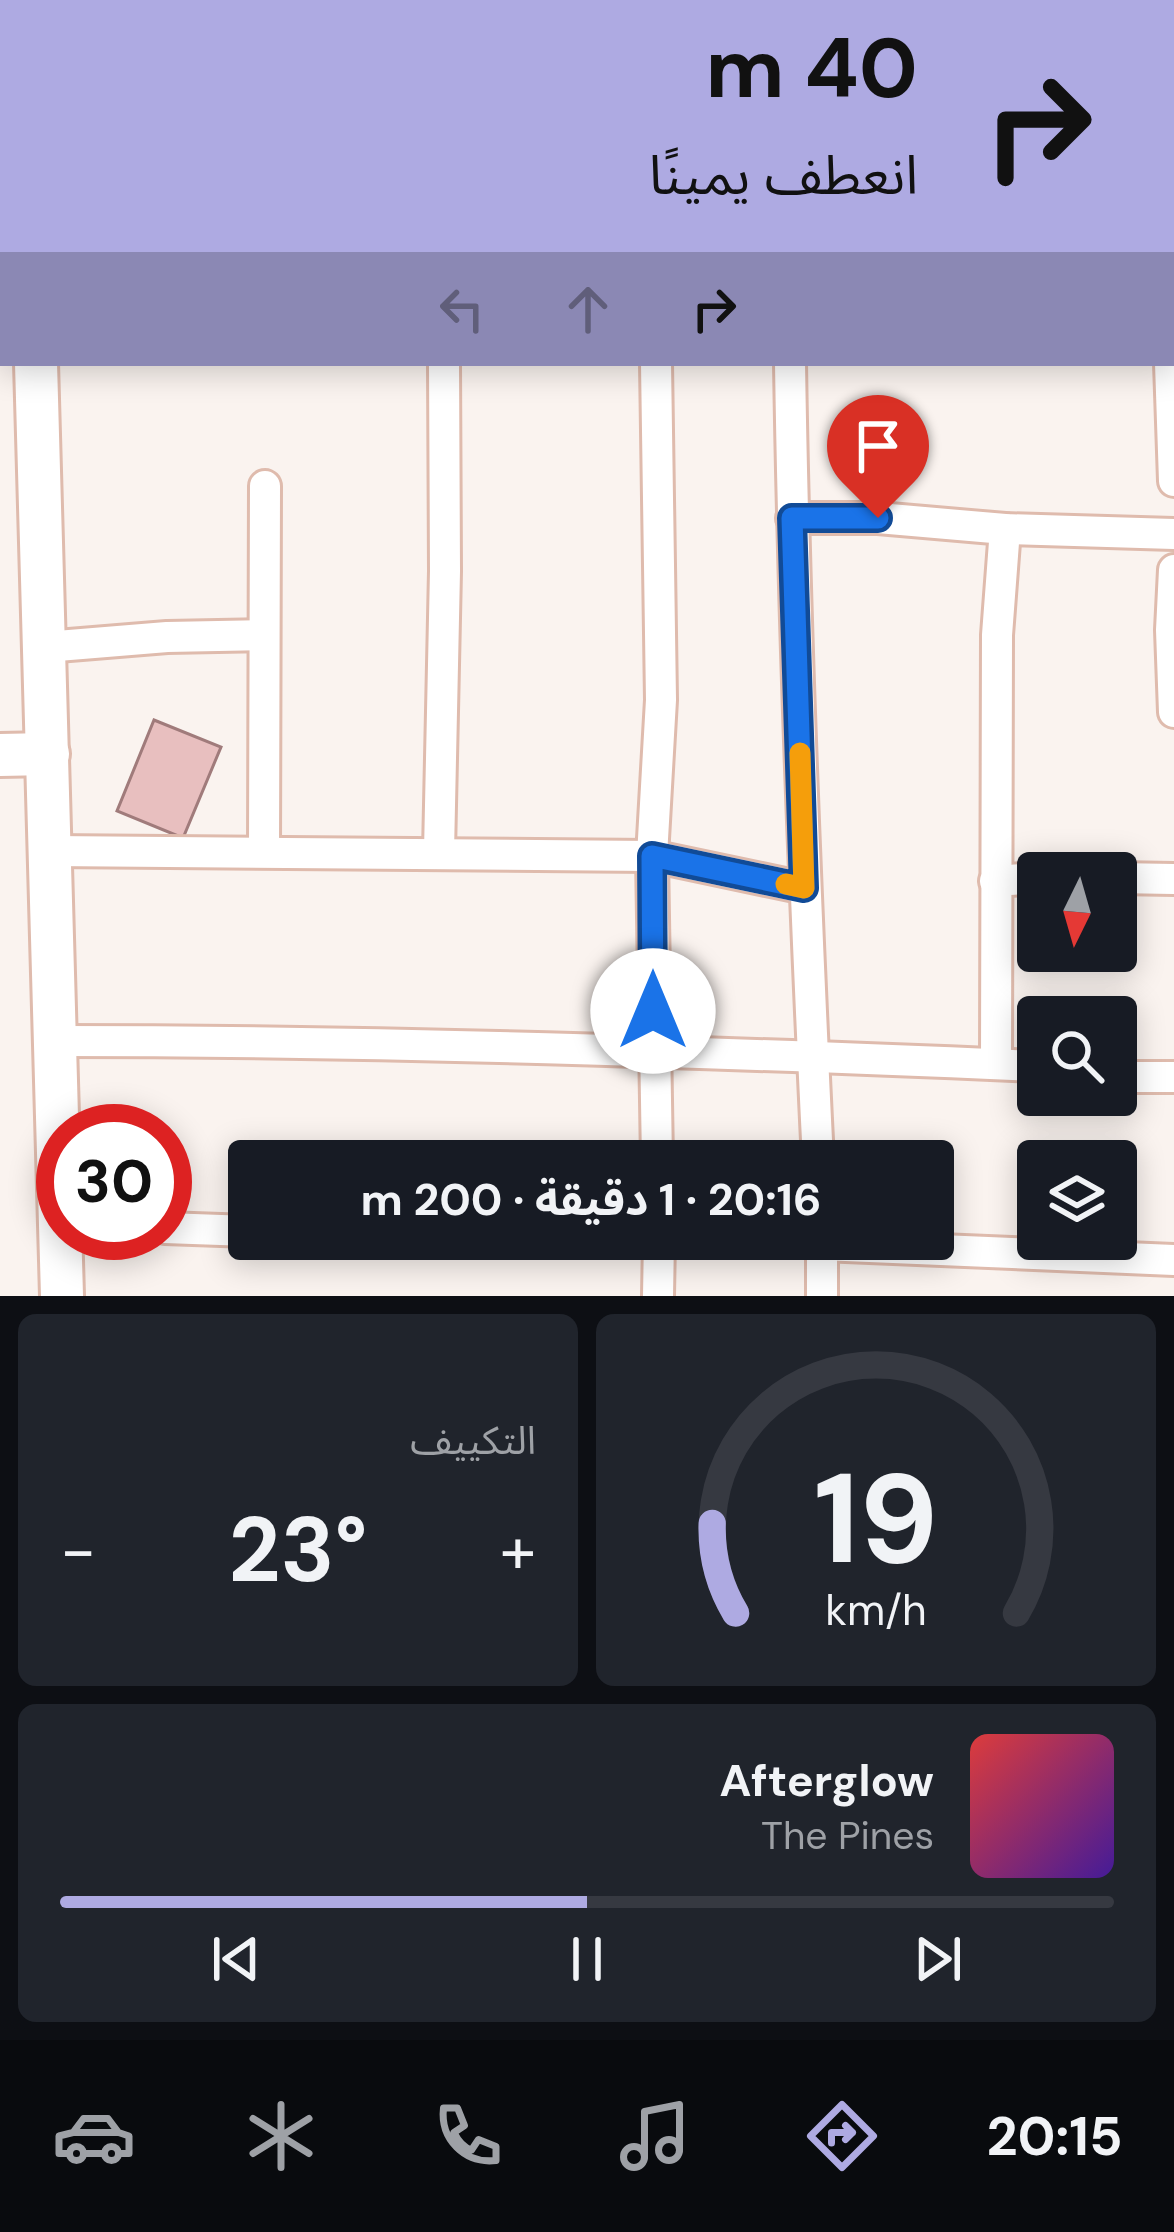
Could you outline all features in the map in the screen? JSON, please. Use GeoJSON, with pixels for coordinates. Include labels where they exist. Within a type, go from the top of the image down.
{"type":"FeatureCollection","features":[{"type":"Feature","properties":{"kind":"street"},"geometry":{"type":"LineString","coordinates":[[36,366],[58,1104]]}},
{"type":"Feature","properties":{"kind":"street"},"geometry":{"type":"LineString","coordinates":[[439,853],[446,571],[444,366]]}},
{"type":"Feature","properties":{"kind":"street"},"geometry":{"type":"LineString","coordinates":[[656,366],[661,700],[652,856],[656,1140]]}},
{"type":"Feature","properties":{"kind":"street"},"geometry":{"type":"LineString","coordinates":[[790,366],[804,888],[817,1140]]}},
{"type":"Feature","properties":{"kind":"street"},"geometry":{"type":"LineString","coordinates":[[1170,366],[1174,481]]}},
{"type":"Feature","properties":{"kind":"street"},"geometry":{"type":"LineString","coordinates":[[264,852],[266,486]]}},
{"type":"Feature","properties":{"kind":"street"},"geometry":{"type":"LineString","coordinates":[[792,518],[1174,534]]}},
{"type":"Feature","properties":{"kind":"street"},"geometry":{"type":"LineString","coordinates":[[996,1064],[997,635],[1005,529]]}},
{"type":"Feature","properties":{"kind":"street"},"geometry":{"type":"LineString","coordinates":[[1174,570],[1174,712]]}},
{"type":"Feature","properties":{"kind":"street"},"geometry":{"type":"LineString","coordinates":[[45,646],[263,635]]}},
{"type":"Feature","properties":{"kind":"street"},"geometry":{"type":"LineString","coordinates":[[0,755],[48,754]]}},
{"type":"Feature","properties":{"kind":"street"},"geometry":{"type":"LineString","coordinates":[[51,851],[652,856],[804,888]]}},
{"type":"Feature","properties":{"kind":"street"},"geometry":{"type":"LineString","coordinates":[[1137,878],[1174,879]]}},
{"type":"Feature","properties":{"kind":"street"},"geometry":{"type":"LineString","coordinates":[[995,881],[1017,879]]}},
{"type":"Feature","properties":{"kind":"street"},"geometry":{"type":"LineString","coordinates":[[56,1041],[308,1041],[1017,1065]]}},
{"type":"Feature","properties":{"kind":"street"},"geometry":{"type":"LineString","coordinates":[[1137,1078],[1174,1077]]}},
{"type":"Feature","properties":{"kind":"street"},"geometry":{"type":"LineString","coordinates":[[192,1229],[228,1230]]}},
{"type":"Feature","properties":{"kind":"street"},"geometry":{"type":"LineString","coordinates":[[954,1249],[1174,1260]]}},
{"type":"Feature","properties":{"kind":"street"},"geometry":{"type":"LineString","coordinates":[[62,1260],[62,1296]]}},
{"type":"Feature","properties":{"kind":"street"},"geometry":{"type":"LineString","coordinates":[[658,1296],[659,1260]]}},
{"type":"Feature","properties":{"kind":"street"},"geometry":{"type":"LineString","coordinates":[[822,1260],[822,1296]]}},
{"type":"Feature","properties":{"kind":"building"},"geometry":{"type":"Polygon","coordinates":[[[154,720],[221,747],[183,838],[117,811],[154,720]]]}},
{"type":"Feature","properties":{"kind":"slow traffic"},"geometry":{"type":"LineString","coordinates":[[786,884],[804,888],[800,753]]}},
{"type":"Feature","properties":{"kind":"route"},"geometry":{"type":"LineString","coordinates":[[653,1011],[652,856],[804,888],[792,518],[878,518]]}}]}
